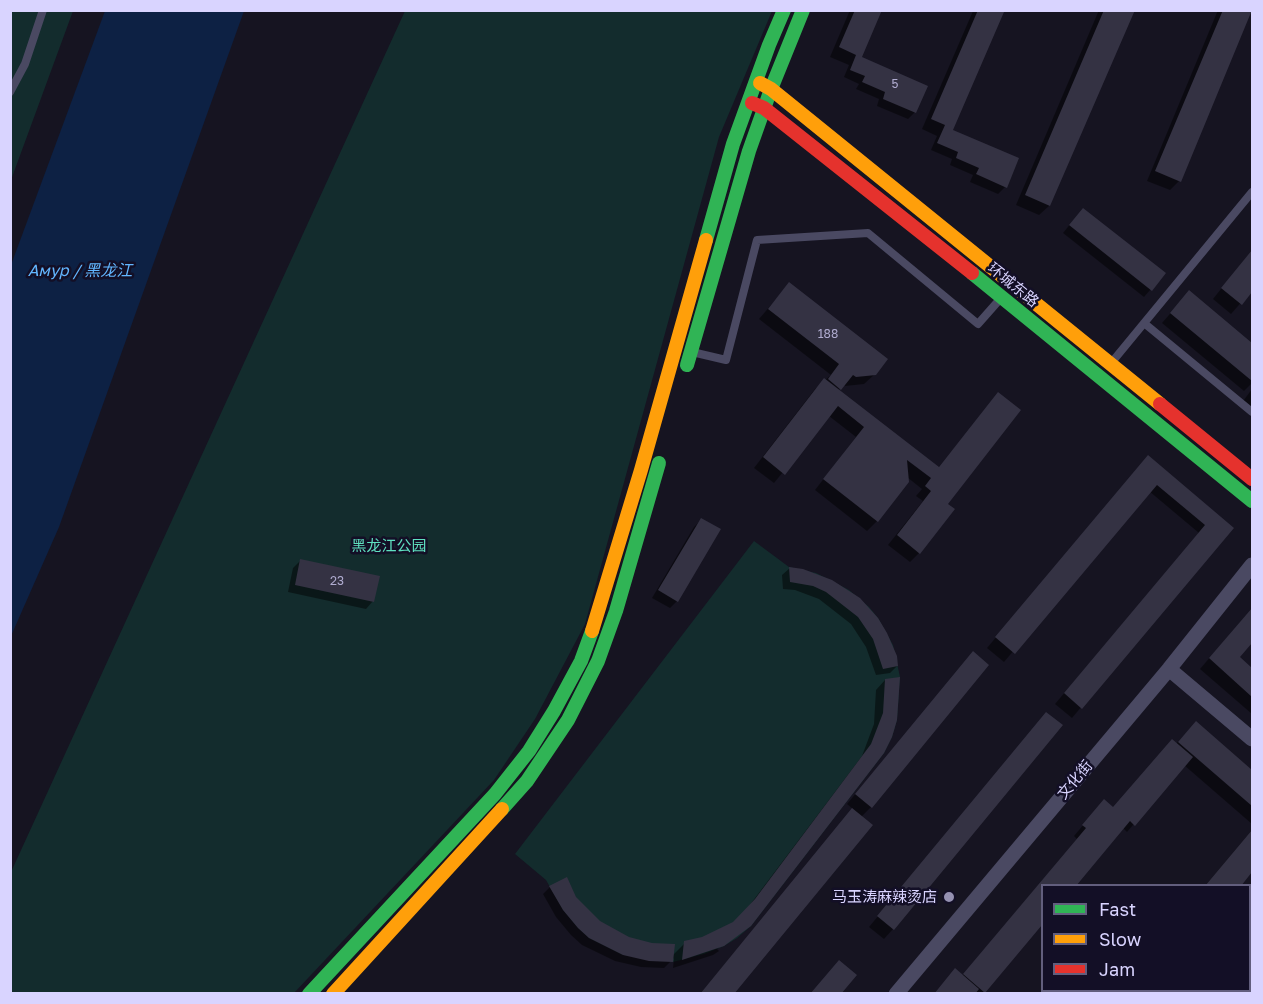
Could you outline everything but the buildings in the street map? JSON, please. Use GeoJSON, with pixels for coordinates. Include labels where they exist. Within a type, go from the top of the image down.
{"type":"FeatureCollection","features":[{"type":"Feature","properties":{"kind":"street"},"geometry":{"type":"LineString","coordinates":[[309,993],[502,785],[529,751],[581,661],[599,613],[733,144],[784,10]]}},
{"type":"Feature","properties":{"kind":"street"},"geometry":{"type":"LineString","coordinates":[[684,374],[749,151],[803,10]]}},
{"type":"Feature","properties":{"kind":"street","name":"环城东路"},"geometry":{"type":"LineString","coordinates":[[756,81],[771,89],[1252,479]]}},
{"type":"Feature","properties":{"kind":"street","name":"环城东路"},"geometry":{"type":"LineString","coordinates":[[748,101],[764,108],[886,203],[1252,501]]}},
{"type":"Feature","properties":{"kind":"street"},"geometry":{"type":"LineString","coordinates":[[333,993],[527,781],[568,720],[598,661],[631,562],[662,454]]}},
{"type":"Feature","properties":{"kind":"street","name":"文化街"},"geometry":{"type":"LineString","coordinates":[[896,993],[1169,669],[1252,566]]}},
{"type":"Feature","properties":{"kind":"street"},"geometry":{"type":"LineString","coordinates":[[1169,669],[1252,739]]}},
{"type":"Feature","properties":{"kind":"lane"},"geometry":{"type":"LineString","coordinates":[[10,92],[24,64],[43,10]]}},
{"type":"Feature","properties":{"kind":"lane"},"geometry":{"type":"LineString","coordinates":[[1110,364],[1252,192]]}},
{"type":"Feature","properties":{"kind":"lane"},"geometry":{"type":"LineString","coordinates":[[691,351],[726,360],[757,240],[868,234],[978,324],[1002,297]]}},
{"type":"Feature","properties":{"kind":"lane"},"geometry":{"type":"LineString","coordinates":[[1144,323],[1252,412]]}},
{"type":"Feature","properties":{"kind":"green space"},"geometry":{"type":"Polygon","coordinates":[[[11,11],[73,11],[11,180],[11,11]]]}},
{"type":"Feature","properties":{"kind":"green space","name":"黑龙江公园"},"geometry":{"type":"Polygon","coordinates":[[[405,11],[772,11],[719,137],[585,624],[535,719],[494,780],[294,993],[11,994],[11,872],[405,11]]]}},
{"type":"Feature","properties":{"kind":"green space"},"geometry":{"type":"Polygon","coordinates":[[[754,541],[789,567],[816,573],[849,590],[878,618],[893,645],[900,677],[897,720],[892,737],[884,753],[751,926],[737,938],[704,954],[673,962],[623,955],[589,938],[578,928],[563,910],[546,880],[515,854],[754,541]]]}},
{"type":"Feature","properties":{"kind":"water","name":"Амур / 黑龙江"},"geometry":{"type":"Polygon","coordinates":[[[105,11],[244,11],[59,527],[11,636],[11,265],[105,11]]]}},
{"type":"Feature","properties":{"kind":"traffic: fast"},"geometry":{"type":"LineString","coordinates":[[706,240],[733,144],[784,10]]}},
{"type":"Feature","properties":{"kind":"traffic: fast"},"geometry":{"type":"LineString","coordinates":[[687,365],[749,151],[803,10]]}},
{"type":"Feature","properties":{"kind":"traffic: fast"},"geometry":{"type":"LineString","coordinates":[[972,273],[1252,501]]}},
{"type":"Feature","properties":{"kind":"traffic: fast"},"geometry":{"type":"LineString","coordinates":[[502,809],[527,781],[568,720],[598,661],[616,611],[659,463]]}},
{"type":"Feature","properties":{"kind":"traffic: fast"},"geometry":{"type":"LineString","coordinates":[[309,994],[495,794],[529,751],[581,661],[592,631]]}},
{"type":"Feature","properties":{"kind":"traffic: slow"},"geometry":{"type":"LineString","coordinates":[[760,83],[771,89],[1160,404]]}},
{"type":"Feature","properties":{"kind":"traffic: slow"},"geometry":{"type":"LineString","coordinates":[[592,631],[641,470],[706,240]]}},
{"type":"Feature","properties":{"kind":"traffic: slow"},"geometry":{"type":"LineString","coordinates":[[333,994],[502,809]]}},
{"type":"Feature","properties":{"kind":"traffic: jam"},"geometry":{"type":"LineString","coordinates":[[752,103],[764,108],[972,273]]}},
{"type":"Feature","properties":{"kind":"traffic: jam"},"geometry":{"type":"LineString","coordinates":[[1160,404],[1252,479]]}},
{"type":"Feature","properties":{"kind":"place","name":"马玉涛麻辣烫店"},"geometry":{"type":"Point","coordinates":[949,897]}}]}
